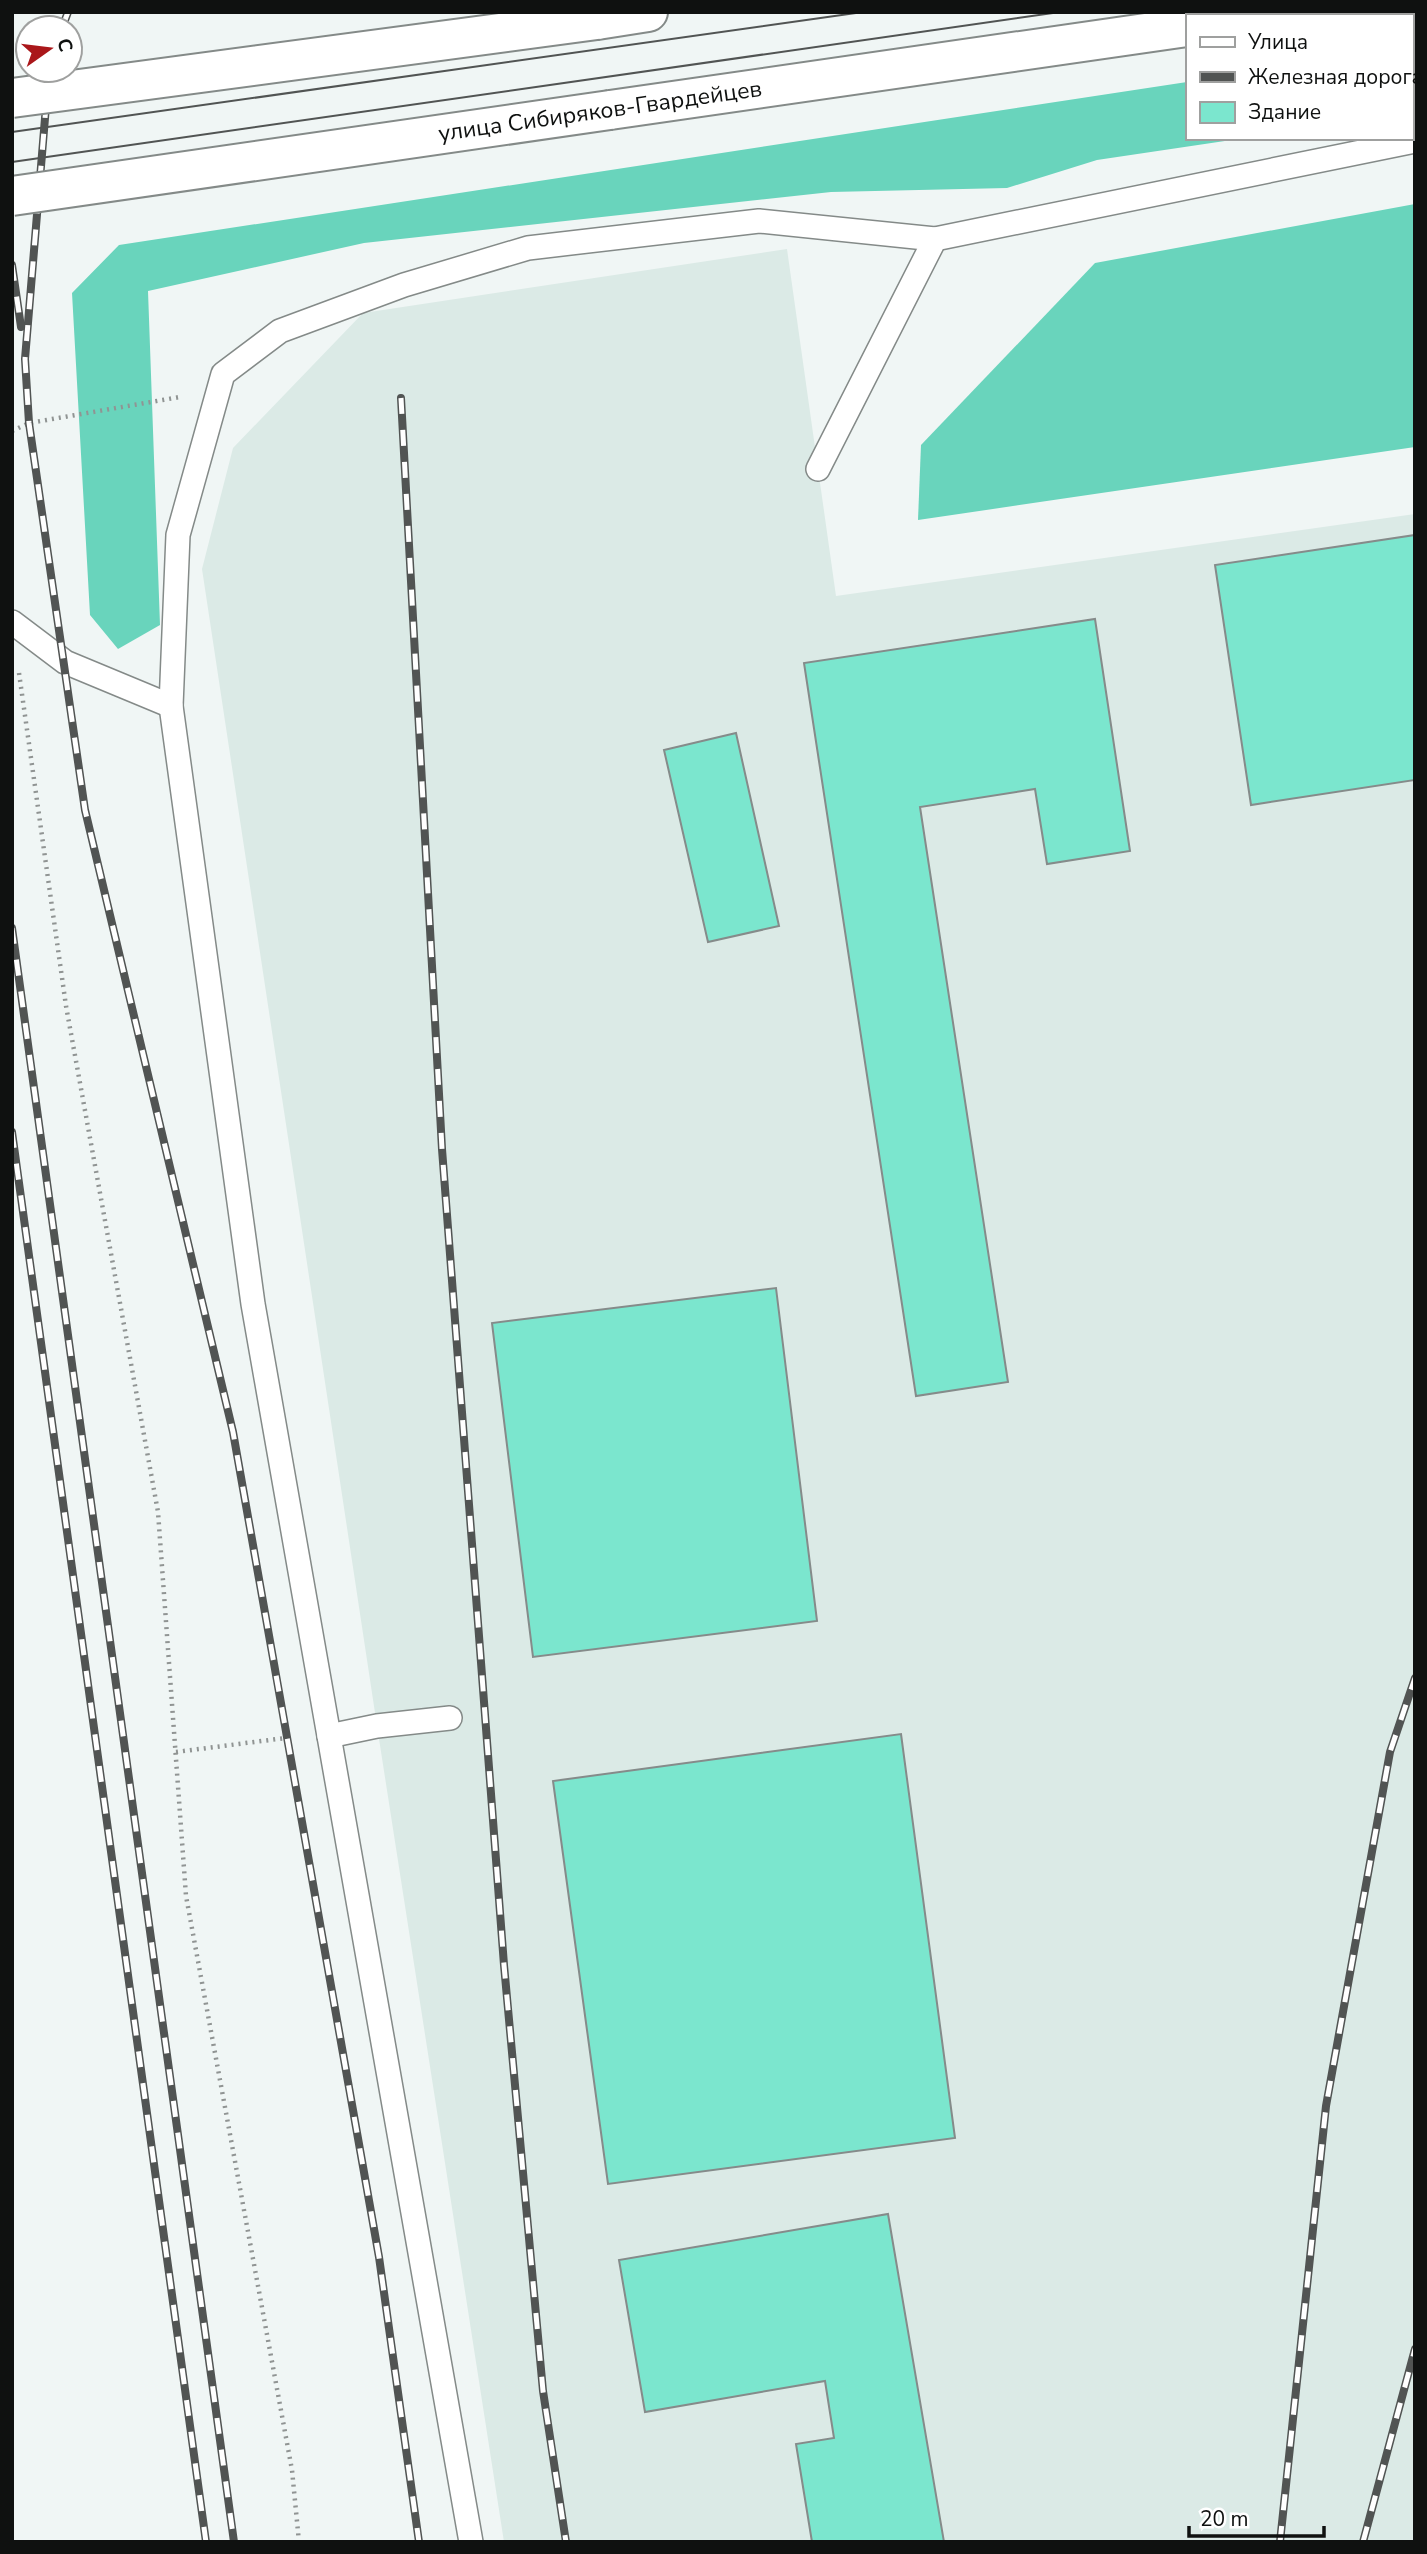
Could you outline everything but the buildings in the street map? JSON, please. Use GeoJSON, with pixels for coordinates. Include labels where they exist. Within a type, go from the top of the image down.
{"type":"FeatureCollection","features":[{"type":"Feature","properties":{"kind":"main road"},"geometry":{"type":"LineString","coordinates":[[12,98],[648,12]]}},
{"type":"Feature","properties":{"kind":"main road","name":"улица Сибиряков-Гвардейцев"},"geometry":{"type":"LineString","coordinates":[[12,195],[1186,27]]}},
{"type":"Feature","properties":{"kind":"lane"},"geometry":{"type":"LineString","coordinates":[[471,2542],[253,1304],[171,706],[178,535],[223,374],[280,331],[404,285],[528,248],[759,221],[935,239],[1415,141]]}},
{"type":"Feature","properties":{"kind":"lane"},"geometry":{"type":"LineString","coordinates":[[818,470],[935,239]]}},
{"type":"Feature","properties":{"kind":"lane"},"geometry":{"type":"LineString","coordinates":[[12,623],[65,662],[171,706]]}},
{"type":"Feature","properties":{"kind":"lane"},"geometry":{"type":"LineString","coordinates":[[329,1736],[377,1726],[450,1718]]}},
{"type":"Feature","properties":{"kind":"path"},"geometry":{"type":"LineString","coordinates":[[12,431],[29,424],[183,396],[223,374]]}},
{"type":"Feature","properties":{"kind":"path"},"geometry":{"type":"LineString","coordinates":[[12,623],[66,1006],[158,1511],[186,1896],[292,2470],[299,2542]]}},
{"type":"Feature","properties":{"kind":"path"},"geometry":{"type":"LineString","coordinates":[[176,1752],[287,1737],[329,1736]]}},
{"type":"Feature","properties":{"kind":"shaded area"},"geometry":{"type":"Polygon","coordinates":[[[787,249],[836,596],[1415,514],[1415,2542],[504,2542],[202,569],[233,448],[363,313],[787,249]]]}},
{"type":"Feature","properties":{"kind":"green space"},"geometry":{"type":"Polygon","coordinates":[[[1186,82],[1186,140],[1232,140],[1097,160],[1007,188],[831,192],[364,243],[148,291],[160,625],[118,649],[90,615],[72,293],[119,245],[1186,82]]]}},
{"type":"Feature","properties":{"kind":"green space"},"geometry":{"type":"Polygon","coordinates":[[[1415,204],[1415,447],[918,520],[921,445],[1095,263],[1415,204]]]}},
{"type":"Feature","properties":{"kind":"tram line"},"geometry":{"type":"LineString","coordinates":[[12,132],[863,12]]}},
{"type":"Feature","properties":{"kind":"tram line"},"geometry":{"type":"LineString","coordinates":[[12,162],[1060,12]]}},
{"type":"Feature","properties":{"kind":"railway"},"geometry":{"type":"LineString","coordinates":[[48,84],[25,359],[29,423],[85,810],[233,1432],[379,2257],[419,2542]]}},
{"type":"Feature","properties":{"kind":"railway"},"geometry":{"type":"LineString","coordinates":[[12,265],[21,327]]}},
{"type":"Feature","properties":{"kind":"railway"},"geometry":{"type":"LineString","coordinates":[[401,398],[442,1149],[504,1965],[543,2391],[566,2542]]}},
{"type":"Feature","properties":{"kind":"railway"},"geometry":{"type":"LineString","coordinates":[[12,928],[234,2542]]}},
{"type":"Feature","properties":{"kind":"railway"},"geometry":{"type":"LineString","coordinates":[[12,1132],[206,2542]]}},
{"type":"Feature","properties":{"kind":"railway"},"geometry":{"type":"LineString","coordinates":[[1280,2542],[1326,2106],[1390,1752],[1415,1678]]}},
{"type":"Feature","properties":{"kind":"railway"},"geometry":{"type":"LineString","coordinates":[[1363,2542],[1415,2349]]}}]}
